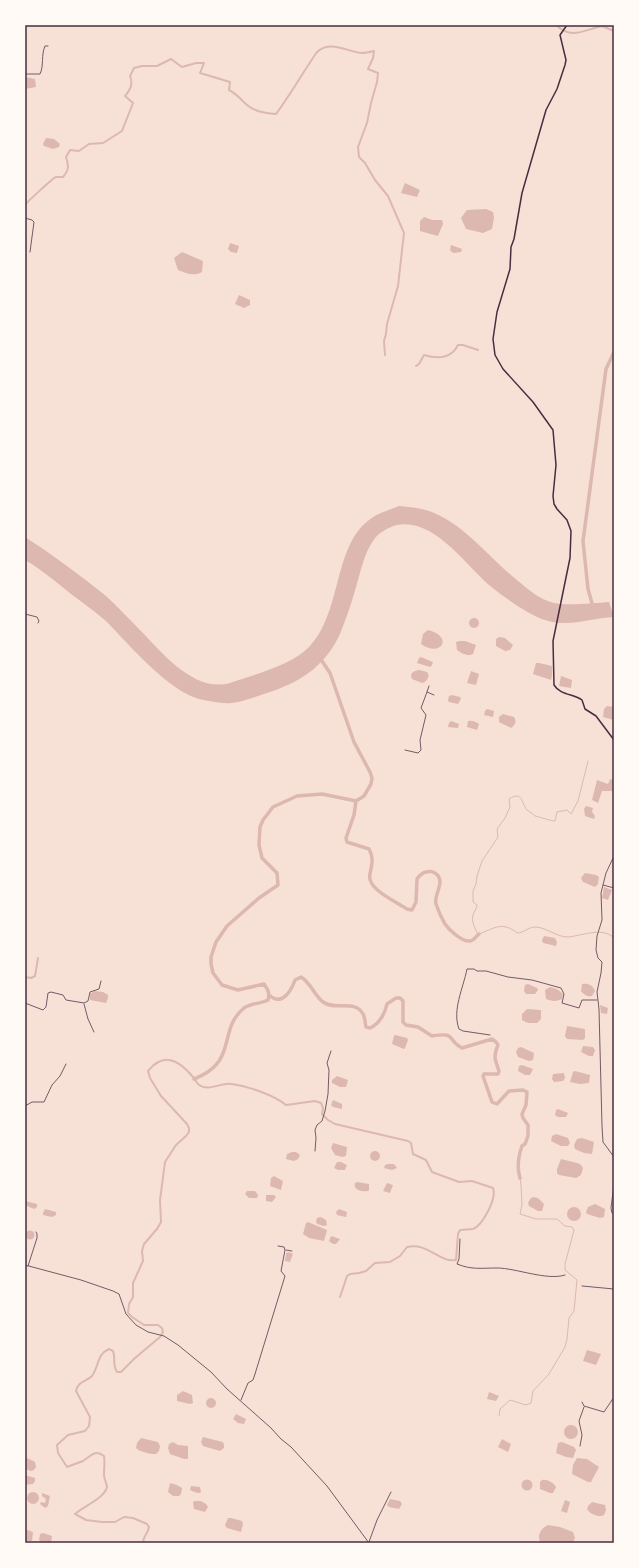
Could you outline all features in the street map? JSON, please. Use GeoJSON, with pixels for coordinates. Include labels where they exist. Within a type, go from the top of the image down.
{"type":"FeatureCollection","features":[{"type":"Feature","properties":{"kind":"main road"},"geometry":{"type":"LineString","coordinates":[[567,25],[560,35],[566,60],[565,65],[557,89],[546,110],[522,193],[514,239],[511,247],[510,269],[497,312],[493,339],[495,355],[503,369],[533,402],[553,430],[556,465],[553,496],[554,504],[570,525],[572,539],[570,558],[553,641],[554,686],[567,694],[582,700],[585,709],[596,716],[614,740]]}},
{"type":"Feature","properties":{"kind":"street"},"geometry":{"type":"LineString","coordinates":[[25,74],[40,74],[42,70],[45,46],[48,46]]}},
{"type":"Feature","properties":{"kind":"street"},"geometry":{"type":"LineString","coordinates":[[25,218],[34,222],[30,252]]}},
{"type":"Feature","properties":{"kind":"street"},"geometry":{"type":"LineString","coordinates":[[25,614],[37,617],[39,621],[38,624]]}},
{"type":"Feature","properties":{"kind":"street"},"geometry":{"type":"LineString","coordinates":[[405,750],[418,753],[422,747],[420,740],[426,714],[421,708],[429,686]]}},
{"type":"Feature","properties":{"kind":"street"},"geometry":{"type":"LineString","coordinates":[[427,692],[434,695]]}},
{"type":"Feature","properties":{"kind":"street"},"geometry":{"type":"LineString","coordinates":[[614,856],[601,893],[602,920],[598,931],[596,950],[598,958],[602,962],[597,992],[603,1142],[614,1157]]}},
{"type":"Feature","properties":{"kind":"street"},"geometry":{"type":"LineString","coordinates":[[603,885],[614,888]]}},
{"type":"Feature","properties":{"kind":"street"},"geometry":{"type":"LineString","coordinates":[[490,1035],[463,1031],[458,1027],[456,1020],[457,1010],[467,969],[474,969],[477,972],[486,971],[508,977],[532,980],[559,987],[564,994],[562,1003],[578,1008],[582,1000],[598,1000]]}},
{"type":"Feature","properties":{"kind":"street"},"geometry":{"type":"LineString","coordinates":[[25,1003],[43,1010],[46,1007],[48,993],[51,992],[63,996],[66,1000],[84,1003],[88,1001],[90,992],[99,989],[101,981]]}},
{"type":"Feature","properties":{"kind":"street"},"geometry":{"type":"LineString","coordinates":[[84,1003],[86,1014],[94,1032]]}},
{"type":"Feature","properties":{"kind":"street"},"geometry":{"type":"LineString","coordinates":[[315,1151],[315,1130],[317,1125],[322,1121],[328,1094],[329,1070],[327,1064],[331,1051]]}},
{"type":"Feature","properties":{"kind":"street"},"geometry":{"type":"LineString","coordinates":[[25,1106],[32,1102],[44,1102],[52,1085],[66,1064]]}},
{"type":"Feature","properties":{"kind":"street"},"geometry":{"type":"LineString","coordinates":[[614,1184],[611,1208],[612,1213],[614,1214]]}},
{"type":"Feature","properties":{"kind":"street"},"geometry":{"type":"LineString","coordinates":[[28,1266],[37,1238],[36,1232]]}},
{"type":"Feature","properties":{"kind":"street"},"geometry":{"type":"LineString","coordinates":[[460,1239],[459,1259],[457,1264],[462,1266],[477,1269],[497,1268],[553,1278],[564,1275]]}},
{"type":"Feature","properties":{"kind":"street"},"geometry":{"type":"LineString","coordinates":[[278,1246],[284,1247],[285,1250],[292,1251]]}},
{"type":"Feature","properties":{"kind":"street"},"geometry":{"type":"LineString","coordinates":[[241,1401],[248,1383],[253,1380],[285,1276],[281,1271],[285,1250]]}},
{"type":"Feature","properties":{"kind":"street"},"geometry":{"type":"LineString","coordinates":[[25,1265],[81,1280],[113,1291],[120,1296],[126,1315],[136,1326],[148,1332],[164,1336],[198,1361],[291,1447],[326,1486],[369,1543]]}},
{"type":"Feature","properties":{"kind":"street"},"geometry":{"type":"LineString","coordinates":[[582,1286],[601,1289],[614,1289]]}},
{"type":"Feature","properties":{"kind":"street"},"geometry":{"type":"LineString","coordinates":[[584,1406],[604,1412],[614,1397]]}},
{"type":"Feature","properties":{"kind":"street"},"geometry":{"type":"LineString","coordinates":[[580,1446],[582,1434],[579,1421],[584,1406],[582,1402]]}},
{"type":"Feature","properties":{"kind":"street"},"geometry":{"type":"LineString","coordinates":[[369,1543],[377,1520],[391,1492]]}},
{"type":"Feature","properties":{"kind":"shaded area"},"geometry":{"type":"Polygon","coordinates":[[[25,77],[35,79],[36,87],[25,89],[25,77]]]}},
{"type":"Feature","properties":{"kind":"shaded area"},"geometry":{"type":"Polygon","coordinates":[[[46,138],[54,139],[60,144],[59,147],[53,149],[44,146],[43,144],[46,138]]]}},
{"type":"Feature","properties":{"kind":"shaded area"},"geometry":{"type":"Polygon","coordinates":[[[405,183],[420,190],[417,197],[401,193],[405,183]]]}},
{"type":"Feature","properties":{"kind":"shaded area"},"geometry":{"type":"Polygon","coordinates":[[[486,209],[493,212],[494,218],[492,229],[483,233],[466,229],[461,218],[467,210],[486,209]]]}},
{"type":"Feature","properties":{"kind":"shaded area"},"geometry":{"type":"Polygon","coordinates":[[[424,217],[432,220],[442,220],[443,224],[438,236],[420,231],[420,221],[424,217]]]}},
{"type":"Feature","properties":{"kind":"shaded area"},"geometry":{"type":"Polygon","coordinates":[[[230,243],[239,246],[237,253],[231,252],[228,249],[230,243]]]}},
{"type":"Feature","properties":{"kind":"shaded area"},"geometry":{"type":"Polygon","coordinates":[[[451,245],[462,249],[461,252],[453,253],[450,250],[451,245]]]}},
{"type":"Feature","properties":{"kind":"shaded area"},"geometry":{"type":"Polygon","coordinates":[[[182,252],[203,261],[202,272],[193,274],[178,270],[174,258],[182,252]]]}},
{"type":"Feature","properties":{"kind":"shaded area"},"geometry":{"type":"Polygon","coordinates":[[[239,295],[250,300],[250,305],[244,308],[235,304],[239,295]]]}},
{"type":"Feature","properties":{"kind":"shaded area"},"geometry":{"type":"Polygon","coordinates":[[[399,506],[429,511],[454,524],[534,594],[554,603],[581,604],[609,602],[614,617],[571,623],[554,622],[539,618],[516,605],[489,585],[458,554],[434,534],[421,527],[407,524],[393,526],[379,534],[371,544],[340,634],[328,654],[321,662],[313,670],[295,682],[284,687],[242,701],[220,703],[199,699],[175,687],[150,666],[103,618],[25,560],[25,537],[66,565],[106,596],[160,651],[181,670],[204,682],[217,685],[230,683],[283,664],[293,659],[309,647],[320,633],[327,617],[349,546],[357,532],[372,518],[399,506]]]}},
{"type":"Feature","properties":{"kind":"shaded area"},"geometry":{"type":"Polygon","coordinates":[[[472,618],[476,618],[478,619],[478,627],[472,628],[469,625],[469,621],[472,618]]]}},
{"type":"Feature","properties":{"kind":"shaded area"},"geometry":{"type":"Polygon","coordinates":[[[428,630],[441,637],[443,641],[439,648],[428,648],[421,644],[423,634],[428,630]]]}},
{"type":"Feature","properties":{"kind":"shaded area"},"geometry":{"type":"Polygon","coordinates":[[[499,637],[505,638],[513,645],[510,650],[505,651],[496,646],[496,639],[499,637]]]}},
{"type":"Feature","properties":{"kind":"shaded area"},"geometry":{"type":"Polygon","coordinates":[[[465,641],[476,645],[473,654],[467,655],[457,650],[456,642],[465,641]]]}},
{"type":"Feature","properties":{"kind":"shaded area"},"geometry":{"type":"Polygon","coordinates":[[[421,657],[433,662],[432,665],[430,667],[417,663],[421,657]]]}},
{"type":"Feature","properties":{"kind":"shaded area"},"geometry":{"type":"Polygon","coordinates":[[[536,663],[552,666],[551,680],[533,674],[536,663]]]}},
{"type":"Feature","properties":{"kind":"shaded area"},"geometry":{"type":"Polygon","coordinates":[[[419,670],[428,673],[427,680],[425,682],[422,683],[412,679],[411,677],[414,672],[419,670]]]}},
{"type":"Feature","properties":{"kind":"shaded area"},"geometry":{"type":"Polygon","coordinates":[[[471,671],[479,674],[476,685],[467,683],[471,671]]]}},
{"type":"Feature","properties":{"kind":"shaded area"},"geometry":{"type":"Polygon","coordinates":[[[561,676],[572,680],[571,688],[559,686],[561,676]]]}},
{"type":"Feature","properties":{"kind":"shaded area"},"geometry":{"type":"Polygon","coordinates":[[[452,695],[460,697],[461,699],[458,704],[449,702],[449,696],[452,695]]]}},
{"type":"Feature","properties":{"kind":"shaded area"},"geometry":{"type":"Polygon","coordinates":[[[607,706],[614,707],[614,720],[603,717],[604,709],[607,706]]]}},
{"type":"Feature","properties":{"kind":"shaded area"},"geometry":{"type":"Polygon","coordinates":[[[487,709],[494,711],[493,717],[484,715],[487,709]]]}},
{"type":"Feature","properties":{"kind":"shaded area"},"geometry":{"type":"Polygon","coordinates":[[[503,714],[514,717],[514,726],[511,728],[499,722],[499,717],[503,714]]]}},
{"type":"Feature","properties":{"kind":"shaded area"},"geometry":{"type":"Polygon","coordinates":[[[451,721],[459,724],[458,728],[448,727],[451,721]]]}},
{"type":"Feature","properties":{"kind":"shaded area"},"geometry":{"type":"Polygon","coordinates":[[[468,721],[479,724],[477,730],[467,727],[468,721]]]}},
{"type":"Feature","properties":{"kind":"shaded area"},"geometry":{"type":"Polygon","coordinates":[[[610,779],[614,780],[613,791],[602,791],[598,803],[592,800],[597,780],[608,784],[610,779]]]}},
{"type":"Feature","properties":{"kind":"shaded area"},"geometry":{"type":"Polygon","coordinates":[[[586,806],[593,808],[592,812],[595,816],[594,819],[585,816],[584,809],[586,806]]]}},
{"type":"Feature","properties":{"kind":"shaded area"},"geometry":{"type":"Polygon","coordinates":[[[585,873],[599,877],[598,884],[595,887],[583,882],[581,878],[585,873]]]}},
{"type":"Feature","properties":{"kind":"shaded area"},"geometry":{"type":"Polygon","coordinates":[[[604,887],[612,890],[608,900],[602,898],[604,887]]]}},
{"type":"Feature","properties":{"kind":"shaded area"},"geometry":{"type":"Polygon","coordinates":[[[544,936],[555,938],[557,942],[556,946],[543,943],[542,940],[544,936]]]}},
{"type":"Feature","properties":{"kind":"shaded area"},"geometry":{"type":"Polygon","coordinates":[[[528,984],[537,988],[538,990],[535,994],[526,994],[524,991],[525,985],[528,984]]]}},
{"type":"Feature","properties":{"kind":"shaded area"},"geometry":{"type":"Polygon","coordinates":[[[582,984],[588,984],[593,987],[595,991],[592,996],[584,995],[581,991],[582,984]]]}},
{"type":"Feature","properties":{"kind":"shaded area"},"geometry":{"type":"Polygon","coordinates":[[[550,987],[557,989],[563,994],[562,999],[554,1001],[546,999],[545,990],[550,987]]]}},
{"type":"Feature","properties":{"kind":"shaded area"},"geometry":{"type":"Polygon","coordinates":[[[94,991],[103,992],[108,995],[106,1003],[90,1000],[90,994],[94,991]]]}},
{"type":"Feature","properties":{"kind":"shaded area"},"geometry":{"type":"Polygon","coordinates":[[[600,1005],[608,1008],[607,1014],[601,1013],[600,1005]]]}},
{"type":"Feature","properties":{"kind":"shaded area"},"geometry":{"type":"Polygon","coordinates":[[[527,1009],[541,1010],[541,1019],[537,1023],[528,1023],[522,1020],[522,1014],[527,1009]]]}},
{"type":"Feature","properties":{"kind":"shaded area"},"geometry":{"type":"Polygon","coordinates":[[[567,1026],[585,1029],[585,1038],[583,1040],[567,1039],[565,1036],[567,1026]]]}},
{"type":"Feature","properties":{"kind":"shaded area"},"geometry":{"type":"Polygon","coordinates":[[[395,1035],[407,1038],[408,1040],[404,1049],[392,1044],[395,1035]]]}},
{"type":"Feature","properties":{"kind":"shaded area"},"geometry":{"type":"Polygon","coordinates":[[[583,1046],[593,1047],[595,1050],[593,1056],[589,1056],[581,1052],[583,1046]]]}},
{"type":"Feature","properties":{"kind":"shaded area"},"geometry":{"type":"Polygon","coordinates":[[[521,1047],[534,1053],[533,1060],[529,1061],[518,1057],[516,1052],[518,1048],[521,1047]]]}},
{"type":"Feature","properties":{"kind":"shaded area"},"geometry":{"type":"Polygon","coordinates":[[[522,1065],[533,1069],[530,1075],[525,1075],[518,1071],[519,1066],[522,1065]]]}},
{"type":"Feature","properties":{"kind":"shaded area"},"geometry":{"type":"Polygon","coordinates":[[[575,1071],[590,1075],[589,1083],[580,1084],[570,1082],[573,1072],[575,1071]]]}},
{"type":"Feature","properties":{"kind":"shaded area"},"geometry":{"type":"Polygon","coordinates":[[[564,1073],[565,1078],[563,1081],[554,1082],[552,1079],[553,1074],[564,1073]]]}},
{"type":"Feature","properties":{"kind":"shaded area"},"geometry":{"type":"Polygon","coordinates":[[[337,1076],[348,1080],[346,1087],[340,1087],[332,1083],[332,1080],[337,1076]]]}},
{"type":"Feature","properties":{"kind":"shaded area"},"geometry":{"type":"Polygon","coordinates":[[[333,1100],[342,1104],[342,1109],[331,1105],[333,1100]]]}},
{"type":"Feature","properties":{"kind":"shaded area"},"geometry":{"type":"Polygon","coordinates":[[[558,1109],[568,1113],[566,1117],[558,1117],[555,1115],[556,1110],[558,1109]]]}},
{"type":"Feature","properties":{"kind":"shaded area"},"geometry":{"type":"Polygon","coordinates":[[[556,1134],[568,1138],[570,1143],[568,1146],[561,1146],[551,1141],[552,1136],[556,1134]]]}},
{"type":"Feature","properties":{"kind":"shaded area"},"geometry":{"type":"Polygon","coordinates":[[[582,1138],[594,1142],[592,1154],[584,1153],[575,1149],[574,1145],[577,1139],[582,1138]]]}},
{"type":"Feature","properties":{"kind":"shaded area"},"geometry":{"type":"Polygon","coordinates":[[[333,1143],[347,1147],[346,1156],[342,1157],[335,1155],[331,1148],[333,1143]]]}},
{"type":"Feature","properties":{"kind":"shaded area"},"geometry":{"type":"Polygon","coordinates":[[[373,1151],[377,1151],[380,1156],[377,1161],[373,1161],[370,1158],[370,1154],[373,1151]]]}},
{"type":"Feature","properties":{"kind":"shaded area"},"geometry":{"type":"Polygon","coordinates":[[[296,1152],[300,1155],[298,1159],[294,1161],[286,1159],[287,1154],[296,1152]]]}},
{"type":"Feature","properties":{"kind":"shaded area"},"geometry":{"type":"Polygon","coordinates":[[[561,1159],[580,1164],[583,1168],[581,1175],[576,1178],[559,1175],[557,1173],[557,1169],[561,1159]]]}},
{"type":"Feature","properties":{"kind":"shaded area"},"geometry":{"type":"Polygon","coordinates":[[[337,1162],[347,1165],[345,1170],[338,1170],[334,1168],[337,1162]]]}},
{"type":"Feature","properties":{"kind":"shaded area"},"geometry":{"type":"Polygon","coordinates":[[[394,1164],[397,1168],[392,1170],[384,1168],[385,1165],[394,1164]]]}},
{"type":"Feature","properties":{"kind":"shaded area"},"geometry":{"type":"Polygon","coordinates":[[[274,1176],[283,1181],[281,1190],[270,1186],[271,1178],[274,1176]]]}},
{"type":"Feature","properties":{"kind":"shaded area"},"geometry":{"type":"Polygon","coordinates":[[[355,1183],[369,1184],[369,1190],[358,1190],[355,1187],[355,1183]]]}},
{"type":"Feature","properties":{"kind":"shaded area"},"geometry":{"type":"Polygon","coordinates":[[[387,1183],[393,1185],[390,1193],[383,1191],[387,1183]]]}},
{"type":"Feature","properties":{"kind":"shaded area"},"geometry":{"type":"Polygon","coordinates":[[[247,1191],[255,1191],[258,1195],[257,1198],[249,1198],[245,1194],[247,1191]]]}},
{"type":"Feature","properties":{"kind":"shaded area"},"geometry":{"type":"Polygon","coordinates":[[[266,1195],[274,1195],[276,1197],[272,1202],[266,1201],[266,1195]]]}},
{"type":"Feature","properties":{"kind":"shaded area"},"geometry":{"type":"Polygon","coordinates":[[[533,1197],[538,1198],[544,1204],[542,1211],[538,1211],[529,1206],[528,1203],[533,1197]]]}},
{"type":"Feature","properties":{"kind":"shaded area"},"geometry":{"type":"Polygon","coordinates":[[[25,1201],[37,1204],[37,1207],[34,1209],[25,1205],[25,1201]]]}},
{"type":"Feature","properties":{"kind":"shaded area"},"geometry":{"type":"Polygon","coordinates":[[[595,1204],[605,1209],[604,1217],[600,1218],[587,1214],[586,1212],[588,1207],[595,1204]]]}},
{"type":"Feature","properties":{"kind":"shaded area"},"geometry":{"type":"Polygon","coordinates":[[[574,1207],[579,1209],[581,1214],[579,1219],[574,1221],[569,1219],[567,1214],[569,1209],[574,1207]]]}},
{"type":"Feature","properties":{"kind":"shaded area"},"geometry":{"type":"Polygon","coordinates":[[[45,1209],[56,1212],[56,1215],[52,1217],[43,1215],[45,1209]]]}},
{"type":"Feature","properties":{"kind":"shaded area"},"geometry":{"type":"Polygon","coordinates":[[[339,1209],[347,1212],[346,1217],[337,1215],[336,1212],[339,1209]]]}},
{"type":"Feature","properties":{"kind":"shaded area"},"geometry":{"type":"Polygon","coordinates":[[[321,1217],[326,1220],[327,1225],[324,1226],[317,1224],[317,1218],[321,1217]]]}},
{"type":"Feature","properties":{"kind":"shaded area"},"geometry":{"type":"Polygon","coordinates":[[[308,1222],[327,1230],[324,1241],[309,1238],[303,1234],[306,1223],[308,1222]]]}},
{"type":"Feature","properties":{"kind":"shaded area"},"geometry":{"type":"Polygon","coordinates":[[[30,1230],[35,1235],[30,1240],[25,1235],[30,1230]]]}},
{"type":"Feature","properties":{"kind":"shaded area"},"geometry":{"type":"Polygon","coordinates":[[[331,1236],[340,1239],[336,1244],[333,1244],[329,1241],[331,1236]]]}},
{"type":"Feature","properties":{"kind":"shaded area"},"geometry":{"type":"Polygon","coordinates":[[[289,1252],[293,1254],[290,1262],[285,1261],[286,1253],[289,1252]]]}},
{"type":"Feature","properties":{"kind":"shaded area"},"geometry":{"type":"Polygon","coordinates":[[[587,1350],[601,1354],[596,1365],[583,1361],[587,1350]]]}},
{"type":"Feature","properties":{"kind":"shaded area"},"geometry":{"type":"Polygon","coordinates":[[[183,1391],[192,1395],[193,1403],[190,1404],[177,1401],[177,1395],[183,1391]]]}},
{"type":"Feature","properties":{"kind":"shaded area"},"geometry":{"type":"Polygon","coordinates":[[[489,1392],[499,1396],[496,1401],[487,1399],[489,1392]]]}},
{"type":"Feature","properties":{"kind":"shaded area"},"geometry":{"type":"Polygon","coordinates":[[[209,1398],[213,1398],[215,1399],[215,1407],[209,1408],[206,1405],[206,1401],[209,1398]]]}},
{"type":"Feature","properties":{"kind":"shaded area"},"geometry":{"type":"Polygon","coordinates":[[[236,1414],[246,1419],[244,1424],[238,1423],[233,1419],[236,1414]]]}},
{"type":"Feature","properties":{"kind":"shaded area"},"geometry":{"type":"Polygon","coordinates":[[[571,1425],[576,1427],[578,1432],[576,1437],[571,1439],[566,1437],[564,1432],[566,1427],[571,1425]]]}},
{"type":"Feature","properties":{"kind":"shaded area"},"geometry":{"type":"Polygon","coordinates":[[[203,1437],[223,1442],[224,1448],[220,1451],[203,1446],[201,1442],[203,1437]]]}},
{"type":"Feature","properties":{"kind":"shaded area"},"geometry":{"type":"Polygon","coordinates":[[[141,1438],[158,1442],[160,1446],[159,1451],[154,1454],[136,1448],[137,1443],[141,1438]]]}},
{"type":"Feature","properties":{"kind":"shaded area"},"geometry":{"type":"Polygon","coordinates":[[[502,1439],[511,1444],[508,1452],[498,1447],[502,1439]]]}},
{"type":"Feature","properties":{"kind":"shaded area"},"geometry":{"type":"Polygon","coordinates":[[[173,1442],[178,1445],[188,1446],[188,1459],[170,1454],[168,1448],[169,1444],[173,1442]]]}},
{"type":"Feature","properties":{"kind":"shaded area"},"geometry":{"type":"Polygon","coordinates":[[[562,1442],[574,1447],[576,1450],[573,1458],[556,1453],[558,1443],[562,1442]]]}},
{"type":"Feature","properties":{"kind":"shaded area"},"geometry":{"type":"Polygon","coordinates":[[[25,1457],[35,1462],[36,1467],[34,1470],[31,1471],[25,1469],[25,1457]]]}},
{"type":"Feature","properties":{"kind":"shaded area"},"geometry":{"type":"Polygon","coordinates":[[[577,1458],[587,1459],[599,1467],[591,1482],[572,1474],[573,1465],[577,1458]]]}},
{"type":"Feature","properties":{"kind":"shaded area"},"geometry":{"type":"Polygon","coordinates":[[[25,1475],[35,1478],[33,1484],[25,1485],[25,1475]]]}},
{"type":"Feature","properties":{"kind":"shaded area"},"geometry":{"type":"Polygon","coordinates":[[[527,1479],[531,1481],[533,1485],[531,1489],[527,1491],[523,1489],[521,1485],[523,1481],[527,1479]]]}},
{"type":"Feature","properties":{"kind":"shaded area"},"geometry":{"type":"Polygon","coordinates":[[[542,1480],[552,1483],[556,1487],[553,1493],[540,1489],[540,1482],[542,1480]]]}},
{"type":"Feature","properties":{"kind":"shaded area"},"geometry":{"type":"Polygon","coordinates":[[[170,1483],[182,1488],[179,1496],[173,1496],[168,1492],[170,1483]]]}},
{"type":"Feature","properties":{"kind":"shaded area"},"geometry":{"type":"Polygon","coordinates":[[[191,1486],[200,1487],[201,1492],[197,1493],[190,1490],[191,1486]]]}},
{"type":"Feature","properties":{"kind":"shaded area"},"geometry":{"type":"Polygon","coordinates":[[[31,1492],[35,1492],[39,1498],[35,1504],[31,1504],[27,1500],[27,1496],[31,1492]]]}},
{"type":"Feature","properties":{"kind":"shaded area"},"geometry":{"type":"Polygon","coordinates":[[[42,1493],[50,1496],[48,1506],[45,1508],[40,1504],[41,1502],[45,1503],[46,1499],[42,1496],[42,1493]]]}},
{"type":"Feature","properties":{"kind":"shaded area"},"geometry":{"type":"Polygon","coordinates":[[[390,1499],[400,1501],[402,1504],[399,1509],[389,1507],[387,1505],[390,1499]]]}},
{"type":"Feature","properties":{"kind":"shaded area"},"geometry":{"type":"Polygon","coordinates":[[[565,1500],[570,1502],[567,1513],[561,1511],[565,1500]]]}},
{"type":"Feature","properties":{"kind":"shaded area"},"geometry":{"type":"Polygon","coordinates":[[[201,1501],[206,1504],[208,1507],[205,1512],[194,1509],[193,1502],[201,1501]]]}},
{"type":"Feature","properties":{"kind":"shaded area"},"geometry":{"type":"Polygon","coordinates":[[[592,1502],[605,1505],[606,1510],[604,1515],[597,1516],[588,1511],[588,1506],[592,1502]]]}},
{"type":"Feature","properties":{"kind":"shaded area"},"geometry":{"type":"Polygon","coordinates":[[[228,1518],[242,1521],[243,1524],[241,1532],[227,1528],[225,1525],[228,1518]]]}},
{"type":"Feature","properties":{"kind":"shaded area"},"geometry":{"type":"Polygon","coordinates":[[[548,1525],[560,1527],[573,1532],[575,1538],[573,1543],[540,1542],[540,1532],[548,1525]]]}},
{"type":"Feature","properties":{"kind":"shaded area"},"geometry":{"type":"Polygon","coordinates":[[[25,1529],[33,1532],[32,1541],[25,1541],[25,1529]]]}},
{"type":"Feature","properties":{"kind":"shaded area"},"geometry":{"type":"Polygon","coordinates":[[[43,1533],[52,1536],[51,1543],[43,1543],[39,1540],[40,1534],[43,1533]]]}},
{"type":"Feature","properties":{"kind":"waterway"},"geometry":{"type":"LineString","coordinates":[[556,25],[562,30],[573,33],[602,26],[614,31]]}},
{"type":"Feature","properties":{"kind":"waterway"},"geometry":{"type":"LineString","coordinates":[[56,177],[63,177],[66,172],[68,165],[66,157],[70,150],[79,151],[89,144],[103,143],[122,131],[133,103],[125,96],[131,86],[130,76],[134,68],[142,66],[157,66],[171,59],[182,67],[196,63],[204,63],[200,73],[230,82],[229,90],[257,111],[276,114],[317,52],[327,47],[338,47],[361,53],[374,51],[373,58],[368,69],[378,73],[377,82],[367,123],[358,147],[359,157],[365,163],[375,180],[388,196],[404,233],[398,286],[387,324],[384,341],[385,355]]}},
{"type":"Feature","properties":{"kind":"waterway"},"geometry":{"type":"LineString","coordinates":[[25,205],[56,177]]}},
{"type":"Feature","properties":{"kind":"waterway"},"geometry":{"type":"LineString","coordinates":[[416,366],[419,364],[424,355],[444,357],[452,353],[458,345],[463,345],[478,350]]}},
{"type":"Feature","properties":{"kind":"waterway"},"geometry":{"type":"LineString","coordinates":[[593,607],[588,589],[583,541],[606,369],[614,352]]}},
{"type":"Feature","properties":{"kind":"waterway"},"geometry":{"type":"LineString","coordinates":[[194,1079],[208,1072],[217,1064],[226,1045],[231,1026],[236,1017],[244,1008],[268,1000],[269,995],[264,984],[238,990],[222,985],[213,973],[211,964],[211,957],[216,942],[227,926],[259,898],[278,885],[277,873],[262,858],[259,845],[260,827],[263,820],[273,807],[297,796],[322,794],[356,801],[364,796],[371,784],[372,778],[370,772],[354,742],[330,673],[320,658]]}},
{"type":"Feature","properties":{"kind":"waterway"},"geometry":{"type":"LineString","coordinates":[[478,934],[473,920],[473,915],[477,908],[477,905],[473,902],[473,891],[482,861],[498,837],[497,829],[505,818],[510,807],[509,799],[517,796],[521,798],[527,810],[535,816],[555,821],[557,812],[567,810],[571,814],[578,801],[588,761]]}},
{"type":"Feature","properties":{"kind":"waterway"},"geometry":{"type":"LineString","coordinates":[[356,801],[354,815],[346,838],[347,842],[369,849],[371,852],[372,864],[370,880],[377,890],[407,909],[412,910],[416,902],[417,879],[425,872],[433,872],[440,880],[436,896],[436,904],[445,924],[463,940],[473,940],[479,934]]}},
{"type":"Feature","properties":{"kind":"waterway"},"geometry":{"type":"LineString","coordinates":[[479,934],[503,926],[512,929],[517,933],[530,928],[539,927],[564,937],[598,932],[609,934],[614,938]]}},
{"type":"Feature","properties":{"kind":"waterway"},"geometry":{"type":"LineString","coordinates":[[25,977],[31,978],[35,976],[38,958]]}},
{"type":"Feature","properties":{"kind":"waterway"},"geometry":{"type":"LineString","coordinates":[[269,995],[278,999],[282,998],[291,989],[295,980],[301,977],[307,982],[323,1002],[333,1006],[355,1007],[359,1010],[364,1015],[366,1027],[370,1028],[376,1024],[383,1015],[387,1004],[396,998],[400,998],[403,1001],[403,1022],[406,1025],[418,1027],[432,1036],[448,1036],[462,1048],[492,1039],[498,1045],[495,1052],[495,1058],[499,1071],[498,1074],[484,1074],[483,1076],[492,1102],[497,1104],[509,1091],[523,1090],[527,1092],[526,1105],[522,1114],[528,1125],[528,1136],[525,1144],[522,1146],[518,1162],[520,1178]]}},
{"type":"Feature","properties":{"kind":"waterway"},"geometry":{"type":"LineString","coordinates":[[143,1543],[149,1527],[147,1524],[133,1518],[124,1517],[115,1522],[102,1522],[86,1520],[75,1514],[98,1499],[105,1491],[107,1487],[104,1477],[104,1456],[96,1453],[83,1461],[67,1467],[58,1453],[57,1445],[68,1435],[85,1431],[89,1426],[90,1417],[76,1391],[80,1383],[92,1376],[102,1354],[109,1349],[113,1351],[114,1364],[117,1372],[121,1372],[160,1337],[163,1332],[162,1328],[158,1325],[144,1325],[128,1313],[129,1304],[133,1297],[133,1283],[143,1261],[142,1251],[144,1244],[161,1222],[160,1200],[165,1162],[176,1145],[189,1132],[187,1124],[161,1096],[150,1078],[148,1071],[160,1061],[169,1060],[176,1062],[186,1069],[199,1085],[203,1087],[207,1088],[224,1084],[232,1084],[260,1092],[275,1098],[286,1105],[315,1101],[321,1103],[323,1108],[322,1114],[335,1124],[408,1141],[411,1143],[413,1154],[426,1160],[432,1172],[459,1182],[472,1181],[493,1188],[493,1198],[485,1217],[473,1229],[460,1230],[458,1234],[456,1260],[444,1259],[421,1247],[407,1247],[400,1256],[390,1262],[375,1263],[366,1271],[347,1276],[340,1297]]}},
{"type":"Feature","properties":{"kind":"waterway"},"geometry":{"type":"LineString","coordinates":[[499,1416],[500,1409],[510,1400],[526,1405],[531,1403],[533,1391],[549,1374],[565,1347],[569,1318],[574,1311],[577,1280],[565,1270],[565,1264],[574,1230],[572,1227],[565,1226],[557,1219],[536,1219],[520,1214],[522,1205],[520,1178]]}}]}
